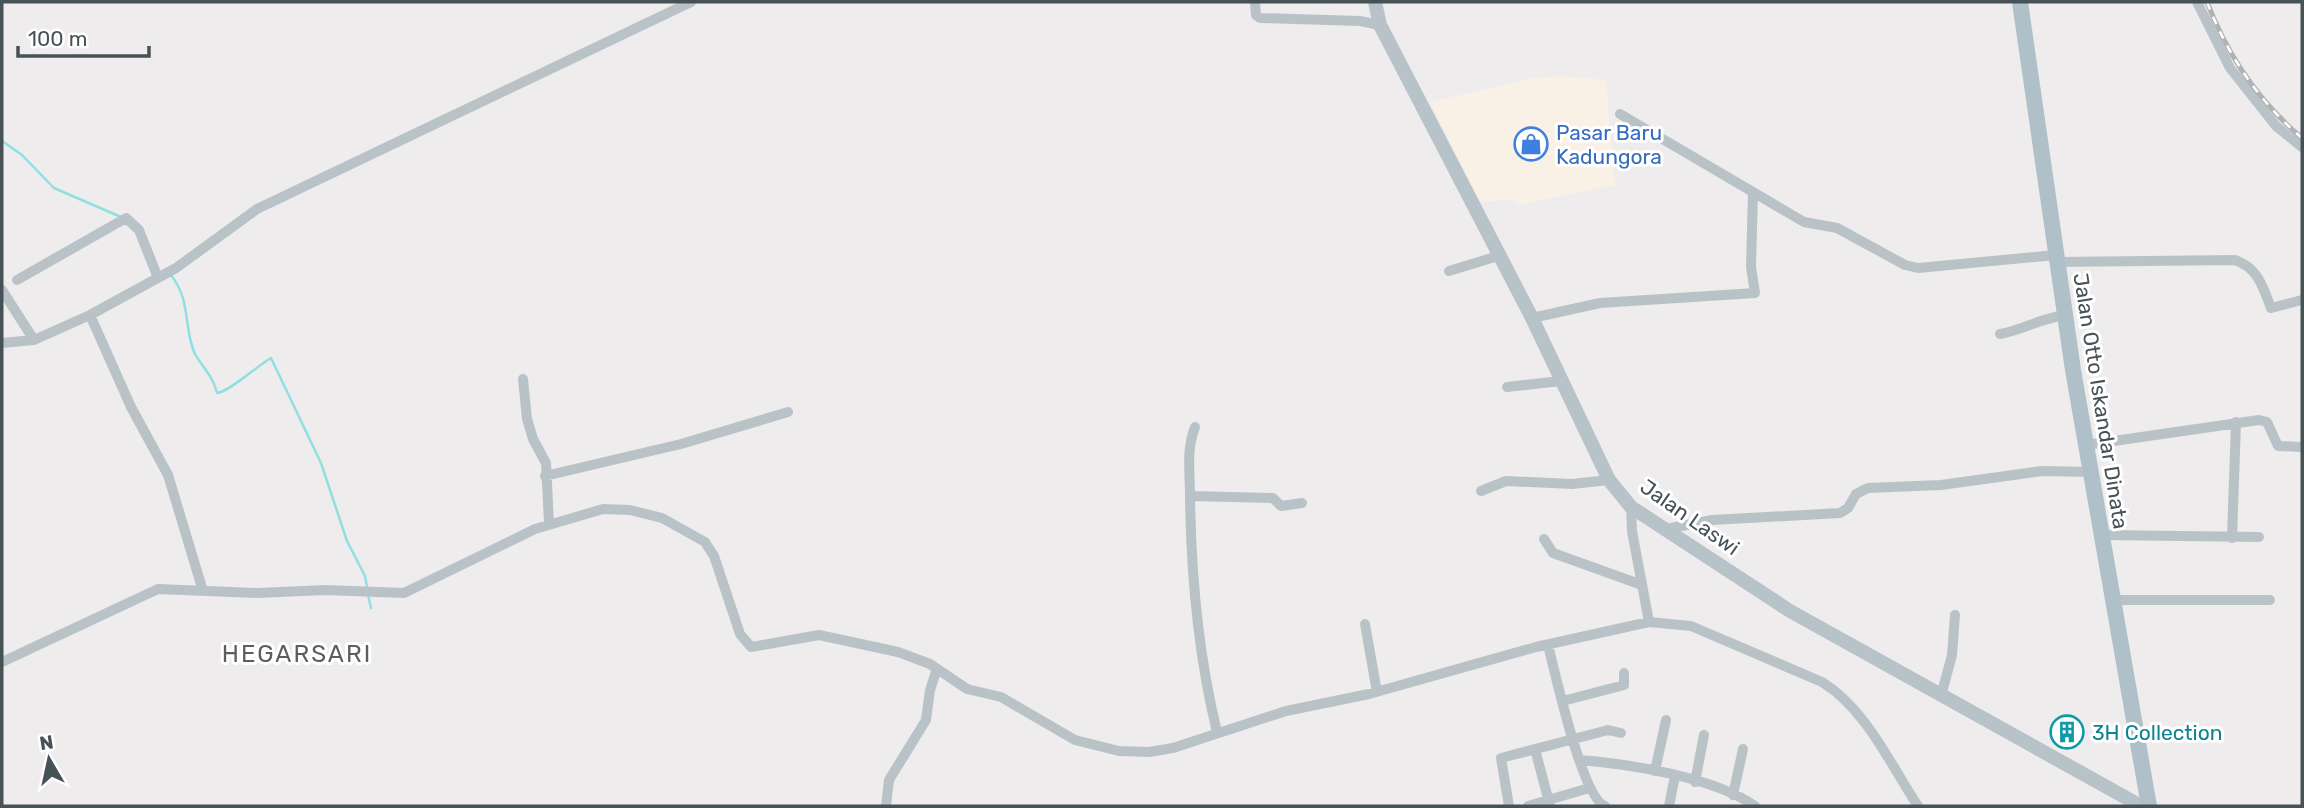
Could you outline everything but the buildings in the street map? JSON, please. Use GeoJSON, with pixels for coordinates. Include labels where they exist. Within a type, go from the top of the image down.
{"type":"FeatureCollection","features":[{"type":"Feature","properties":{"kind":"main road","name":"Jalan Otto Iskandar Dinata"},"geometry":{"type":"LineString","coordinates":[[2020,2],[2073,370],[2150,806]]}},
{"type":"Feature","properties":{"kind":"street"},"geometry":{"type":"LineString","coordinates":[[2,343],[34,340],[90,315],[176,268],[257,209],[691,2]]}},
{"type":"Feature","properties":{"kind":"street"},"geometry":{"type":"LineString","coordinates":[[1255,2],[1256,15],[1260,18],[1360,21],[1380,25]]}},
{"type":"Feature","properties":{"kind":"street","name":"Jalan Laswi"},"geometry":{"type":"LineString","coordinates":[[1375,2],[1380,25],[1532,318],[1609,480],[1631,506],[1790,611],[2141,806]]}},
{"type":"Feature","properties":{"kind":"street"},"geometry":{"type":"LineString","coordinates":[[2197,2],[2230,68],[2276,126],[2302,147]]}},
{"type":"Feature","properties":{"kind":"street"},"geometry":{"type":"LineString","coordinates":[[1620,114],[1804,222],[1837,228],[1905,265],[1918,268],[2057,259],[2235,260],[2250,265],[2256,273],[2271,308],[2302,300]]}},
{"type":"Feature","properties":{"kind":"street"},"geometry":{"type":"LineString","coordinates":[[1532,318],[1600,303],[1755,293],[1751,267],[1754,192]]}},
{"type":"Feature","properties":{"kind":"street"},"geometry":{"type":"LineString","coordinates":[[17,280],[127,218],[135,223],[160,277]]}},
{"type":"Feature","properties":{"kind":"street"},"geometry":{"type":"LineString","coordinates":[[1449,271],[1498,256]]}},
{"type":"Feature","properties":{"kind":"street"},"geometry":{"type":"LineString","coordinates":[[2,290],[34,340]]}},
{"type":"Feature","properties":{"kind":"street"},"geometry":{"type":"LineString","coordinates":[[90,315],[131,407],[168,475],[203,591]]}},
{"type":"Feature","properties":{"kind":"street"},"geometry":{"type":"LineString","coordinates":[[2000,334],[2016,331],[2039,320],[2065,315]]}},
{"type":"Feature","properties":{"kind":"street"},"geometry":{"type":"LineString","coordinates":[[523,379],[527,419],[533,439],[544,455],[549,523]]}},
{"type":"Feature","properties":{"kind":"street"},"geometry":{"type":"LineString","coordinates":[[1507,387],[1561,381]]}},
{"type":"Feature","properties":{"kind":"street"},"geometry":{"type":"LineString","coordinates":[[545,476],[681,444],[788,412]]}},
{"type":"Feature","properties":{"kind":"street"},"geometry":{"type":"LineString","coordinates":[[2087,445],[2259,419],[2267,422],[2278,446],[2302,447]]}},
{"type":"Feature","properties":{"kind":"street"},"geometry":{"type":"LineString","coordinates":[[2232,538],[2236,422]]}},
{"type":"Feature","properties":{"kind":"street"},"geometry":{"type":"LineString","coordinates":[[1195,427],[1189,443],[1196,612],[1205,682],[1217,732]]}},
{"type":"Feature","properties":{"kind":"street"},"geometry":{"type":"LineString","coordinates":[[1666,529],[1695,522],[1840,513],[1848,509],[1856,494],[1868,488],[1941,485],[2042,471],[2091,472]]}},
{"type":"Feature","properties":{"kind":"street"},"geometry":{"type":"LineString","coordinates":[[1480,491],[1506,481],[1572,484],[1609,480]]}},
{"type":"Feature","properties":{"kind":"street"},"geometry":{"type":"LineString","coordinates":[[1190,496],[1273,498],[1283,506],[1302,503]]}},
{"type":"Feature","properties":{"kind":"street"},"geometry":{"type":"LineString","coordinates":[[1631,506],[1632,531],[1649,622]]}},
{"type":"Feature","properties":{"kind":"street"},"geometry":{"type":"LineString","coordinates":[[2,662],[158,589],[404,593],[549,523],[603,509],[630,510],[662,518],[705,542],[714,556],[740,634],[751,647],[818,635],[898,652],[937,669],[967,689],[1008,701],[1076,740],[1119,751],[1149,752],[1173,748],[1286,711],[1377,692],[1548,645],[1649,622],[1690,626],[1787,666],[1838,691],[1853,706],[1918,806]]}},
{"type":"Feature","properties":{"kind":"street"},"geometry":{"type":"LineString","coordinates":[[2102,535],[2259,537]]}},
{"type":"Feature","properties":{"kind":"street"},"geometry":{"type":"LineString","coordinates":[[1544,539],[1553,553],[1642,585]]}},
{"type":"Feature","properties":{"kind":"street"},"geometry":{"type":"LineString","coordinates":[[2114,600],[2201,603],[2270,600]]}},
{"type":"Feature","properties":{"kind":"street"},"geometry":{"type":"LineString","coordinates":[[1941,696],[1952,654],[1955,615]]}},
{"type":"Feature","properties":{"kind":"street"},"geometry":{"type":"LineString","coordinates":[[1365,624],[1377,692]]}},
{"type":"Feature","properties":{"kind":"street"},"geometry":{"type":"LineString","coordinates":[[1548,645],[1579,760],[1589,788],[1597,802],[1605,806]]}},
{"type":"Feature","properties":{"kind":"street"},"geometry":{"type":"LineString","coordinates":[[886,806],[889,780],[926,720],[930,690],[937,669]]}},
{"type":"Feature","properties":{"kind":"street"},"geometry":{"type":"LineString","coordinates":[[1563,701],[1624,685],[1624,673]]}},
{"type":"Feature","properties":{"kind":"street"},"geometry":{"type":"LineString","coordinates":[[1655,771],[1667,720]]}},
{"type":"Feature","properties":{"kind":"street"},"geometry":{"type":"LineString","coordinates":[[1509,806],[1501,758],[1608,730],[1621,733]]}},
{"type":"Feature","properties":{"kind":"street"},"geometry":{"type":"LineString","coordinates":[[1695,782],[1704,735]]}},
{"type":"Feature","properties":{"kind":"street"},"geometry":{"type":"LineString","coordinates":[[1535,749],[1550,803]]}},
{"type":"Feature","properties":{"kind":"street"},"geometry":{"type":"LineString","coordinates":[[1733,795],[1743,749]]}},
{"type":"Feature","properties":{"kind":"street"},"geometry":{"type":"LineString","coordinates":[[1579,760],[1675,776],[1733,795],[1755,806]]}},
{"type":"Feature","properties":{"kind":"street"},"geometry":{"type":"LineString","coordinates":[[1669,806],[1675,776]]}},
{"type":"Feature","properties":{"kind":"street"},"geometry":{"type":"LineString","coordinates":[[1528,806],[1550,803],[1589,788]]}},
{"type":"Feature","properties":{"kind":"shaded area","name":"Pasar Baru Kadungora"},"geometry":{"type":"Polygon","coordinates":[[[1560,76],[1606,80],[1615,185],[1519,205],[1511,200],[1480,202],[1430,102],[1532,78],[1560,76]]]}},
{"type":"Feature","properties":{"kind":"waterway"},"geometry":{"type":"LineString","coordinates":[[2,141],[22,155],[54,188],[121,217]]}},
{"type":"Feature","properties":{"kind":"waterway"},"geometry":{"type":"LineString","coordinates":[[170,274],[182,294],[191,344],[217,393],[229,388],[271,358],[321,463],[347,541],[365,576],[367,587]]}},
{"type":"Feature","properties":{"kind":"waterway"},"geometry":{"type":"LineString","coordinates":[[368,594],[371,608]]}},
{"type":"Feature","properties":{"kind":"railway"},"geometry":{"type":"LineString","coordinates":[[2207,2],[2224,40],[2246,76],[2272,109],[2302,138]]}},
{"type":"Feature","properties":{"kind":"place","name":"Pasar Baru Kadungora"},"geometry":{"type":"Point","coordinates":[1531,144]}},
{"type":"Feature","properties":{"kind":"place","name":"3H Collection"},"geometry":{"type":"Point","coordinates":[2067,732]}},
{"type":"Feature","properties":{"kind":"district","name":"HEGARSARI"},"geometry":{"type":"Point","coordinates":[297,654]}}]}
